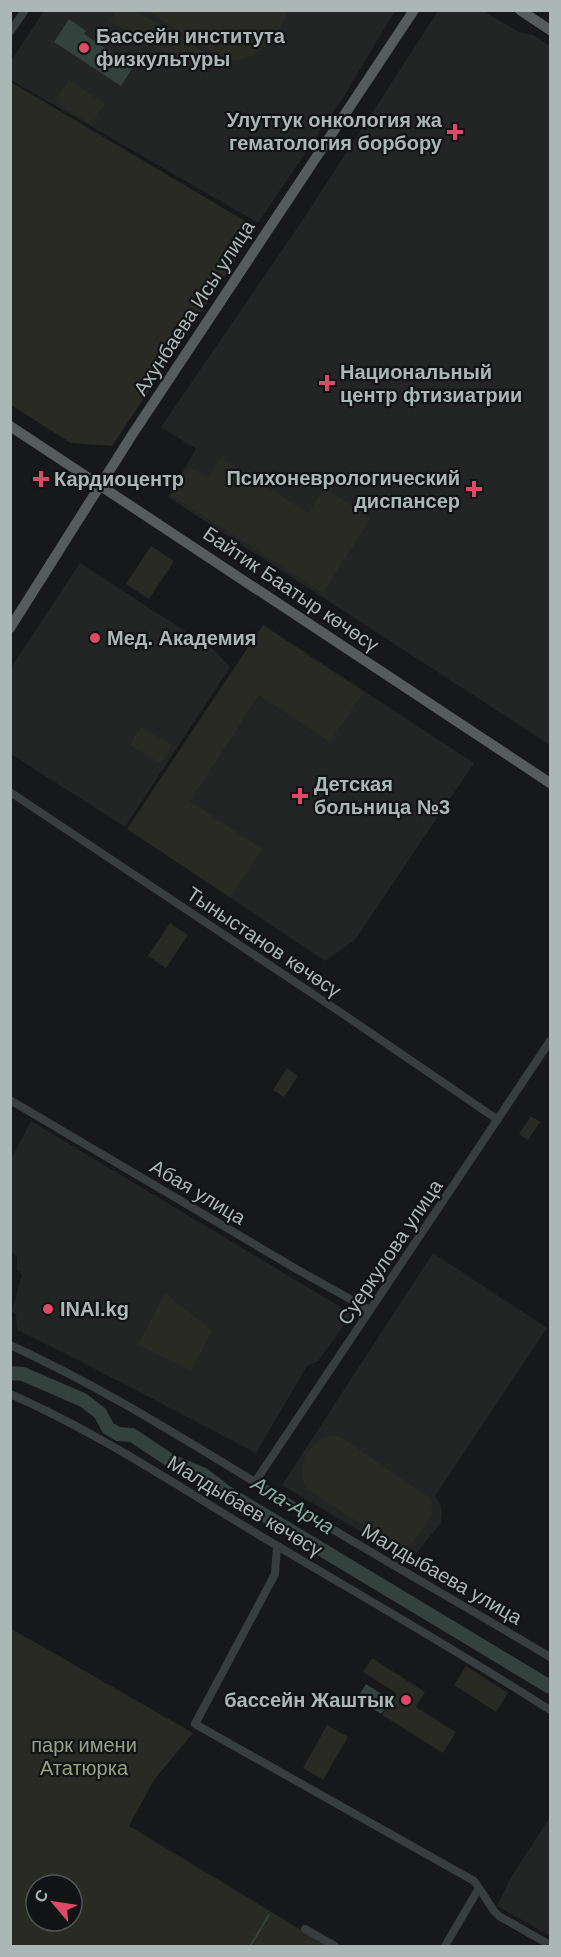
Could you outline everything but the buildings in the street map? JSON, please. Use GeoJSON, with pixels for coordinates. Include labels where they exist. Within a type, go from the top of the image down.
{"type":"FeatureCollection","features":[{"type":"Feature","properties":{"kind":"main road","name":"Ахунбаева Исы улица"},"geometry":{"type":"LineString","coordinates":[[10,628],[132,435],[414,10]]}},
{"type":"Feature","properties":{"kind":"main road"},"geometry":{"type":"LineString","coordinates":[[520,10],[550,30]]}},
{"type":"Feature","properties":{"kind":"main road","name":"Байтик Баатыр көчөсү"},"geometry":{"type":"LineString","coordinates":[[10,426],[550,783]]}},
{"type":"Feature","properties":{"kind":"street"},"geometry":{"type":"LineString","coordinates":[[10,32],[25,10]]}},
{"type":"Feature","properties":{"kind":"street","name":"Тыныстанов көчөсү"},"geometry":{"type":"LineString","coordinates":[[10,792],[498,1120]]}},
{"type":"Feature","properties":{"kind":"street","name":"Суеркулова улица"},"geometry":{"type":"LineString","coordinates":[[255,1482],[550,1041]]}},
{"type":"Feature","properties":{"kind":"street","name":"Абая улица"},"geometry":{"type":"LineString","coordinates":[[10,1100],[370,1310]]}},
{"type":"Feature","properties":{"kind":"street","name":"Малдыбаев көчөсү"},"geometry":{"type":"LineString","coordinates":[[10,1345],[118,1399],[255,1482]]}},
{"type":"Feature","properties":{"kind":"street","name":"Малдыбаев көчөсү"},"geometry":{"type":"LineString","coordinates":[[10,1394],[36,1405],[116,1449],[395,1614],[550,1710]]}},
{"type":"Feature","properties":{"kind":"street","name":"Малдыбаева улица"},"geometry":{"type":"LineString","coordinates":[[255,1482],[550,1657]]}},
{"type":"Feature","properties":{"kind":"street"},"geometry":{"type":"LineString","coordinates":[[277,1546],[275,1575],[195,1724],[474,1881],[499,1916],[550,1945]]}},
{"type":"Feature","properties":{"kind":"street"},"geometry":{"type":"LineString","coordinates":[[445,1947],[479,1888]]}},
{"type":"Feature","properties":{"kind":"street"},"geometry":{"type":"LineString","coordinates":[[305,1929],[335,1947]]}},
{"type":"Feature","properties":{"kind":"shaded area"},"geometry":{"type":"Polygon","coordinates":[[[44,11],[395,11],[344,96],[258,223],[11,80],[11,61],[44,11]]]}},
{"type":"Feature","properties":{"kind":"shaded area"},"geometry":{"type":"Polygon","coordinates":[[[438,11],[483,11],[519,32],[533,35],[550,46],[550,745],[168,497],[196,449],[161,427],[304,218],[438,11]]]}},
{"type":"Feature","properties":{"kind":"shaded area","name":"Бассейн института физкультуры"},"geometry":{"type":"Polygon","coordinates":[[[69,19],[86,31],[84,34],[133,67],[121,86],[54,42],[69,19]]]}},
{"type":"Feature","properties":{"kind":"shaded area"},"geometry":{"type":"Polygon","coordinates":[[[80,563],[214,650],[230,667],[125,827],[11,754],[10,669],[80,563]]]}},
{"type":"Feature","properties":{"kind":"shaded area","name":"Детская больница №3"},"geometry":{"type":"Polygon","coordinates":[[[263,625],[474,763],[355,940],[325,961],[127,829],[263,625]]]}},
{"type":"Feature","properties":{"kind":"shaded area"},"geometry":{"type":"Polygon","coordinates":[[[31,1121],[352,1314],[318,1361],[307,1366],[256,1453],[17,1330],[16,1314],[12,1311],[22,1274],[17,1270],[17,1256],[11,1252],[11,1159],[31,1121]]]}},
{"type":"Feature","properties":{"kind":"shaded area"},"geometry":{"type":"Polygon","coordinates":[[[433,1253],[547,1328],[435,1496],[442,1512],[441,1523],[410,1561],[282,1485],[433,1253]]]}},
{"type":"Feature","properties":{"kind":"shaded area"},"geometry":{"type":"Polygon","coordinates":[[[366,1684],[391,1700],[381,1714],[357,1698],[366,1684]]]}},
{"type":"Feature","properties":{"kind":"shaded area"},"geometry":{"type":"Polygon","coordinates":[[[550,1817],[550,1936],[497,1906],[511,1877],[550,1817]]]}},
{"type":"Feature","properties":{"kind":"green space"},"geometry":{"type":"Polygon","coordinates":[[[116,11],[136,11],[160,25],[149,44],[110,21],[116,11]]]}},
{"type":"Feature","properties":{"kind":"green space"},"geometry":{"type":"Polygon","coordinates":[[[148,11],[288,11],[284,23],[270,43],[252,55],[237,60],[218,55],[148,11]]]}},
{"type":"Feature","properties":{"kind":"green space"},"geometry":{"type":"Polygon","coordinates":[[[167,27],[204,52],[192,70],[154,46],[167,27]]]}},
{"type":"Feature","properties":{"kind":"green space"},"geometry":{"type":"Polygon","coordinates":[[[69,80],[105,104],[91,125],[55,101],[69,80]]]}},
{"type":"Feature","properties":{"kind":"green space"},"geometry":{"type":"Polygon","coordinates":[[[11,82],[257,228],[112,446],[71,443],[11,405],[11,82]]]}},
{"type":"Feature","properties":{"kind":"green space"},"geometry":{"type":"Polygon","coordinates":[[[221,458],[308,513],[325,488],[371,518],[323,593],[171,495],[189,467],[208,478],[221,458]]]}},
{"type":"Feature","properties":{"kind":"green space"},"geometry":{"type":"Polygon","coordinates":[[[151,546],[174,561],[149,599],[126,584],[151,546]]]}},
{"type":"Feature","properties":{"kind":"green space"},"geometry":{"type":"Polygon","coordinates":[[[263,625],[364,692],[330,742],[259,695],[190,801],[262,849],[230,897],[127,829],[263,625]]]}},
{"type":"Feature","properties":{"kind":"green space"},"geometry":{"type":"Polygon","coordinates":[[[141,727],[172,745],[161,764],[130,745],[141,727]]]}},
{"type":"Feature","properties":{"kind":"green space"},"geometry":{"type":"Polygon","coordinates":[[[170,923],[188,935],[166,968],[148,956],[170,923]]]}},
{"type":"Feature","properties":{"kind":"green space"},"geometry":{"type":"Polygon","coordinates":[[[287,1068],[298,1076],[284,1097],[273,1090],[287,1068]]]}},
{"type":"Feature","properties":{"kind":"green space"},"geometry":{"type":"Polygon","coordinates":[[[531,1116],[540,1122],[528,1140],[519,1134],[531,1116]]]}},
{"type":"Feature","properties":{"kind":"green space"},"geometry":{"type":"Polygon","coordinates":[[[165,1293],[212,1331],[191,1370],[138,1345],[165,1293]]]}},
{"type":"Feature","properties":{"kind":"green space"},"geometry":{"type":"Polygon","coordinates":[[[333,1435],[342,1438],[430,1498],[431,1516],[412,1543],[402,1547],[393,1545],[307,1489],[302,1472],[306,1456],[317,1442],[333,1435]]]}},
{"type":"Feature","properties":{"kind":"green space","name":"парк имени Ататюрка"},"geometry":{"type":"Polygon","coordinates":[[[10,1628],[193,1733],[154,1780],[129,1826],[328,1946],[11,1946],[10,1628]]]}},
{"type":"Feature","properties":{"kind":"green space","name":"бассейн Жаштык"},"geometry":{"type":"Polygon","coordinates":[[[372,1658],[425,1692],[416,1707],[456,1732],[443,1753],[382,1715],[396,1693],[363,1672],[372,1658]]]}},
{"type":"Feature","properties":{"kind":"green space"},"geometry":{"type":"Polygon","coordinates":[[[466,1666],[508,1693],[496,1712],[454,1685],[466,1666]]]}},
{"type":"Feature","properties":{"kind":"green space"},"geometry":{"type":"Polygon","coordinates":[[[327,1725],[348,1737],[323,1780],[303,1768],[327,1725]]]}},
{"type":"Feature","properties":{"kind":"waterway","name":"Ала-Арча"},"geometry":{"type":"LineString","coordinates":[[10,1373],[23,1374],[83,1400],[100,1413],[108,1428],[118,1434],[132,1435],[171,1461],[204,1475],[226,1492],[550,1687]]}},
{"type":"Feature","properties":{"kind":"waterway"},"geometry":{"type":"LineString","coordinates":[[250,1946],[269,1915]]}},
{"type":"Feature","properties":{"kind":"place","name":"Бассейн института физкультуры"},"geometry":{"type":"Point","coordinates":[84,48]}},
{"type":"Feature","properties":{"kind":"place","name":"Улуттук онкология жа гематология борбору"},"geometry":{"type":"Point","coordinates":[455,132]}},
{"type":"Feature","properties":{"kind":"place","name":"Национальный центр фтизиатрии"},"geometry":{"type":"Point","coordinates":[327,383]}},
{"type":"Feature","properties":{"kind":"place","name":"Кардиоцентр"},"geometry":{"type":"Point","coordinates":[41,479]}},
{"type":"Feature","properties":{"kind":"place","name":"Психоневрологический диспансер"},"geometry":{"type":"Point","coordinates":[474,489]}},
{"type":"Feature","properties":{"kind":"place","name":"Мед. Академия"},"geometry":{"type":"Point","coordinates":[95,638]}},
{"type":"Feature","properties":{"kind":"place","name":"Детская больница №3"},"geometry":{"type":"Point","coordinates":[300,796]}},
{"type":"Feature","properties":{"kind":"place","name":"INAI.kg"},"geometry":{"type":"Point","coordinates":[48,1309]}},
{"type":"Feature","properties":{"kind":"place","name":"бассейн Жаштык"},"geometry":{"type":"Point","coordinates":[406,1700]}}]}
